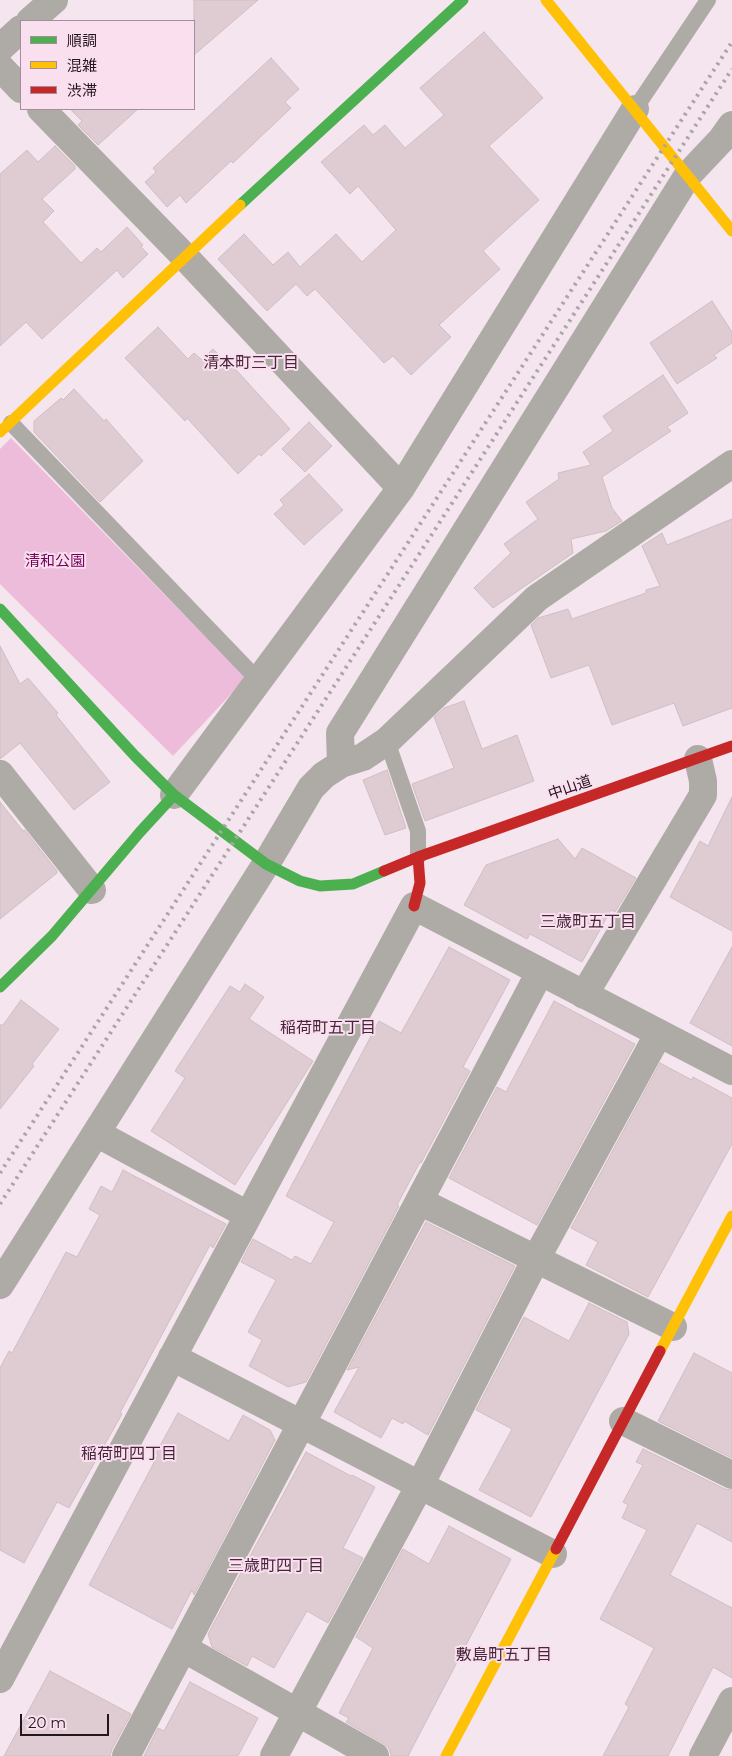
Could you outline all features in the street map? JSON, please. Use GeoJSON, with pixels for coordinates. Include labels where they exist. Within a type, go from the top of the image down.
{"type":"FeatureCollection","features":[{"type":"Feature","properties":{"kind":"street"},"geometry":{"type":"LineString","coordinates":[[31,20],[54,0]]}},
{"type":"Feature","properties":{"kind":"street"},"geometry":{"type":"LineString","coordinates":[[5,428],[244,201],[463,0]]}},
{"type":"Feature","properties":{"kind":"street"},"geometry":{"type":"LineString","coordinates":[[546,0],[636,109],[732,231]]}},
{"type":"Feature","properties":{"kind":"street"},"geometry":{"type":"LineString","coordinates":[[0,48],[20,30]]}},
{"type":"Feature","properties":{"kind":"street"},"geometry":{"type":"LineString","coordinates":[[0,67],[20,88]]}},
{"type":"Feature","properties":{"kind":"street"},"geometry":{"type":"LineString","coordinates":[[0,987],[52,936],[140,832],[174,795],[401,488],[636,109]]}},
{"type":"Feature","properties":{"kind":"street"},"geometry":{"type":"LineString","coordinates":[[42,110],[185,257],[401,488]]}},
{"type":"Feature","properties":{"kind":"street"},"geometry":{"type":"LineString","coordinates":[[341,764],[340,733],[688,175],[732,126]]}},
{"type":"Feature","properties":{"kind":"street"},"geometry":{"type":"LineString","coordinates":[[0,1285],[266,864],[311,788],[324,775],[341,764],[363,757],[387,741],[537,598],[732,464]]}},
{"type":"Feature","properties":{"kind":"street","name":"中山道"},"geometry":{"type":"LineString","coordinates":[[0,609],[135,756],[174,795],[266,864],[300,881],[320,886],[353,884],[418,857],[732,746]]}},
{"type":"Feature","properties":{"kind":"street"},"geometry":{"type":"LineString","coordinates":[[584,995],[703,795],[703,781],[698,759]]}},
{"type":"Feature","properties":{"kind":"street"},"geometry":{"type":"LineString","coordinates":[[0,774],[92,890]]}},
{"type":"Feature","properties":{"kind":"street"},"geometry":{"type":"LineString","coordinates":[[0,1678],[414,906],[420,884],[418,857]]}},
{"type":"Feature","properties":{"kind":"street"},"geometry":{"type":"LineString","coordinates":[[414,906],[732,1072]]}},
{"type":"Feature","properties":{"kind":"street"},"geometry":{"type":"LineString","coordinates":[[126,1756],[540,972]]}},
{"type":"Feature","properties":{"kind":"street"},"geometry":{"type":"LineString","coordinates":[[274,1756],[420,1486],[536,1259],[659,1033]]}},
{"type":"Feature","properties":{"kind":"street"},"geometry":{"type":"LineString","coordinates":[[96,1134],[248,1215]]}},
{"type":"Feature","properties":{"kind":"street"},"geometry":{"type":"LineString","coordinates":[[419,1201],[673,1327]]}},
{"type":"Feature","properties":{"kind":"street"},"geometry":{"type":"LineString","coordinates":[[446,1756],[732,1216]]}},
{"type":"Feature","properties":{"kind":"street"},"geometry":{"type":"LineString","coordinates":[[172,1358],[553,1554]]}},
{"type":"Feature","properties":{"kind":"street"},"geometry":{"type":"LineString","coordinates":[[623,1421],[732,1475]]}},
{"type":"Feature","properties":{"kind":"street"},"geometry":{"type":"LineString","coordinates":[[183,1648],[375,1756]]}},
{"type":"Feature","properties":{"kind":"street"},"geometry":{"type":"LineString","coordinates":[[702,1756],[732,1701]]}},
{"type":"Feature","properties":{"kind":"lane"},"geometry":{"type":"LineString","coordinates":[[636,109],[708,0]]}},
{"type":"Feature","properties":{"kind":"lane"},"geometry":{"type":"LineString","coordinates":[[5,428],[259,681]]}},
{"type":"Feature","properties":{"kind":"lane"},"geometry":{"type":"LineString","coordinates":[[387,741],[418,831],[418,857]]}},
{"type":"Feature","properties":{"kind":"green space","name":"清和公園"},"geometry":{"type":"Polygon","coordinates":[[[11,438],[246,678],[173,756],[0,584],[0,449],[11,438]]]}},
{"type":"Feature","properties":{"kind":"building"},"geometry":{"type":"Polygon","coordinates":[[[194,0],[258,0],[195,54],[194,0]]]}},
{"type":"Feature","properties":{"kind":"building"},"geometry":{"type":"Polygon","coordinates":[[[484,32],[543,98],[489,146],[539,200],[483,251],[500,269],[439,325],[451,337],[411,375],[393,356],[384,363],[315,289],[307,296],[296,284],[267,311],[218,259],[244,234],[273,265],[288,252],[300,267],[336,234],[362,262],[396,230],[358,186],[350,194],[321,162],[364,125],[373,135],[385,125],[405,148],[444,115],[420,88],[484,32]]]}},
{"type":"Feature","properties":{"kind":"building"},"geometry":{"type":"Polygon","coordinates":[[[271,58],[299,89],[285,102],[291,108],[233,163],[231,161],[186,203],[180,195],[167,207],[145,182],[156,172],[153,168],[271,58]]]}},
{"type":"Feature","properties":{"kind":"building"},"geometry":{"type":"Polygon","coordinates":[[[71,110],[137,110],[98,145],[78,125],[82,121],[71,110]]]}},
{"type":"Feature","properties":{"kind":"building"},"geometry":{"type":"Polygon","coordinates":[[[55,146],[75,166],[75,169],[42,199],[54,211],[43,222],[81,263],[97,248],[101,252],[127,227],[143,245],[141,247],[148,254],[123,278],[117,270],[42,339],[26,322],[0,346],[0,174],[27,150],[38,162],[55,146]]]}},
{"type":"Feature","properties":{"kind":"building"},"geometry":{"type":"Polygon","coordinates":[[[712,301],[732,332],[732,343],[714,355],[717,358],[677,384],[650,343],[712,301]]]}},
{"type":"Feature","properties":{"kind":"building"},"geometry":{"type":"Polygon","coordinates":[[[158,327],[188,359],[194,353],[202,360],[213,349],[226,362],[228,361],[290,429],[238,474],[187,418],[185,421],[125,358],[158,327]]]}},
{"type":"Feature","properties":{"kind":"building"},"geometry":{"type":"Polygon","coordinates":[[[663,375],[688,413],[667,427],[671,431],[602,477],[612,508],[622,521],[606,531],[571,539],[573,553],[493,608],[474,588],[511,553],[504,544],[538,519],[526,502],[559,479],[558,473],[591,465],[583,452],[613,431],[603,416],[663,375]]]}},
{"type":"Feature","properties":{"kind":"building"},"geometry":{"type":"Polygon","coordinates":[[[74,389],[104,421],[106,419],[143,461],[100,502],[34,432],[34,421],[61,398],[63,400],[74,389]]]}},
{"type":"Feature","properties":{"kind":"building"},"geometry":{"type":"Polygon","coordinates":[[[309,422],[332,446],[305,472],[282,449],[309,422]]]}},
{"type":"Feature","properties":{"kind":"building"},"geometry":{"type":"Polygon","coordinates":[[[309,474],[343,510],[304,545],[274,514],[284,505],[280,500],[309,474]]]}},
{"type":"Feature","properties":{"kind":"building"},"geometry":{"type":"Polygon","coordinates":[[[732,519],[732,708],[683,726],[674,703],[612,725],[589,665],[551,678],[531,625],[538,618],[568,609],[572,619],[646,593],[646,590],[660,586],[642,546],[662,533],[667,545],[732,519]]]}},
{"type":"Feature","properties":{"kind":"building"},"geometry":{"type":"Polygon","coordinates":[[[0,646],[20,684],[28,678],[58,713],[56,715],[110,782],[74,810],[20,743],[0,759],[0,646]]]}},
{"type":"Feature","properties":{"kind":"building"},"geometry":{"type":"Polygon","coordinates":[[[464,701],[482,749],[517,735],[534,781],[425,821],[412,784],[454,768],[434,717],[444,708],[464,701]]]}},
{"type":"Feature","properties":{"kind":"building"},"geometry":{"type":"Polygon","coordinates":[[[387,770],[406,828],[385,835],[363,780],[387,770]]]}},
{"type":"Feature","properties":{"kind":"building"},"geometry":{"type":"Polygon","coordinates":[[[732,797],[732,931],[670,897],[700,841],[708,846],[732,797]]]}},
{"type":"Feature","properties":{"kind":"building"},"geometry":{"type":"Polygon","coordinates":[[[0,802],[23,831],[25,830],[57,873],[0,919],[0,802]]]}},
{"type":"Feature","properties":{"kind":"building"},"geometry":{"type":"Polygon","coordinates":[[[558,839],[575,859],[582,848],[636,878],[615,912],[611,910],[582,962],[530,934],[527,939],[464,905],[486,865],[558,839]]]}},
{"type":"Feature","properties":{"kind":"building"},"geometry":{"type":"Polygon","coordinates":[[[449,947],[510,980],[463,1067],[470,1071],[397,1205],[399,1206],[306,1382],[288,1387],[249,1366],[262,1340],[248,1332],[276,1280],[241,1262],[253,1239],[292,1260],[295,1256],[311,1264],[334,1222],[286,1196],[379,1021],[401,1033],[449,947]]]}},
{"type":"Feature","properties":{"kind":"building"},"geometry":{"type":"Polygon","coordinates":[[[732,947],[732,1046],[690,1023],[732,947]]]}},
{"type":"Feature","properties":{"kind":"building"},"geometry":{"type":"Polygon","coordinates":[[[245,984],[264,997],[249,1019],[313,1061],[235,1185],[151,1131],[185,1078],[175,1071],[230,986],[240,992],[245,984]]]}},
{"type":"Feature","properties":{"kind":"building"},"geometry":{"type":"Polygon","coordinates":[[[21,1000],[59,1029],[32,1064],[34,1066],[0,1109],[0,1025],[3,1025],[21,1000]]]}},
{"type":"Feature","properties":{"kind":"building"},"geometry":{"type":"Polygon","coordinates":[[[554,1001],[635,1044],[537,1225],[449,1178],[497,1087],[506,1092],[554,1001]]]}},
{"type":"Feature","properties":{"kind":"building"},"geometry":{"type":"Polygon","coordinates":[[[660,1063],[692,1080],[693,1077],[732,1098],[732,1144],[648,1297],[586,1265],[598,1242],[571,1228],[660,1063]]]}},
{"type":"Feature","properties":{"kind":"building"},"geometry":{"type":"Polygon","coordinates":[[[123,1170],[226,1224],[213,1248],[210,1245],[120,1413],[122,1414],[69,1508],[57,1502],[24,1563],[0,1550],[0,1368],[9,1351],[12,1353],[66,1252],[77,1257],[100,1215],[89,1209],[101,1186],[112,1192],[123,1170]]]}},
{"type":"Feature","properties":{"kind":"building"},"geometry":{"type":"Polygon","coordinates":[[[426,1222],[515,1266],[428,1435],[404,1421],[403,1424],[392,1418],[381,1438],[334,1412],[359,1367],[347,1370],[426,1222]]]}},
{"type":"Feature","properties":{"kind":"building"},"geometry":{"type":"Polygon","coordinates":[[[589,1303],[627,1322],[629,1334],[531,1517],[479,1490],[512,1429],[476,1410],[524,1317],[569,1341],[589,1303]]]}},
{"type":"Feature","properties":{"kind":"building"},"geometry":{"type":"Polygon","coordinates":[[[694,1353],[732,1373],[732,1458],[658,1421],[694,1353]]]}},
{"type":"Feature","properties":{"kind":"building"},"geometry":{"type":"Polygon","coordinates":[[[178,1413],[229,1441],[243,1415],[270,1430],[275,1440],[194,1595],[192,1590],[172,1629],[89,1585],[158,1455],[156,1453],[178,1413]]]}},
{"type":"Feature","properties":{"kind":"building"},"geometry":{"type":"Polygon","coordinates":[[[643,1449],[725,1489],[732,1490],[732,1542],[697,1523],[670,1575],[732,1608],[732,1678],[713,1667],[668,1756],[603,1756],[629,1707],[625,1704],[654,1648],[600,1619],[647,1530],[622,1518],[628,1505],[623,1502],[643,1465],[636,1462],[643,1449]]]}},
{"type":"Feature","properties":{"kind":"building"},"geometry":{"type":"Polygon","coordinates":[[[306,1452],[375,1487],[343,1548],[363,1558],[328,1623],[307,1611],[274,1668],[252,1656],[247,1666],[212,1647],[208,1634],[306,1452]]]}},
{"type":"Feature","properties":{"kind":"building"},"geometry":{"type":"Polygon","coordinates":[[[449,1526],[511,1559],[408,1756],[391,1756],[389,1748],[383,1743],[346,1722],[349,1718],[339,1713],[373,1648],[356,1637],[403,1549],[429,1564],[449,1526]]]}},
{"type":"Feature","properties":{"kind":"building"},"geometry":{"type":"Polygon","coordinates":[[[50,1671],[131,1714],[110,1756],[4,1756],[50,1671]]]}},
{"type":"Feature","properties":{"kind":"building"},"geometry":{"type":"Polygon","coordinates":[[[190,1682],[258,1718],[238,1756],[144,1756],[158,1728],[164,1731],[190,1682]]]}},
{"type":"Feature","properties":{"kind":"railway"},"geometry":{"type":"LineString","coordinates":[[0,1173],[732,42]]}},
{"type":"Feature","properties":{"kind":"railway"},"geometry":{"type":"LineString","coordinates":[[0,1204],[732,69]]}},
{"type":"Feature","properties":{"kind":"traffic: fast"},"geometry":{"type":"LineString","coordinates":[[240,205],[463,0]]}},
{"type":"Feature","properties":{"kind":"traffic: fast"},"geometry":{"type":"LineString","coordinates":[[0,609],[135,756],[174,795],[266,864],[300,881],[320,886],[353,884],[384,871]]}},
{"type":"Feature","properties":{"kind":"traffic: fast"},"geometry":{"type":"LineString","coordinates":[[0,987],[52,936],[140,832],[174,795]]}},
{"type":"Feature","properties":{"kind":"traffic: slow"},"geometry":{"type":"LineString","coordinates":[[546,0],[732,231]]}},
{"type":"Feature","properties":{"kind":"traffic: slow"},"geometry":{"type":"LineString","coordinates":[[0,432],[240,205]]}},
{"type":"Feature","properties":{"kind":"traffic: slow"},"geometry":{"type":"LineString","coordinates":[[660,1351],[732,1216]]}},
{"type":"Feature","properties":{"kind":"traffic: slow"},"geometry":{"type":"LineString","coordinates":[[446,1756],[556,1549]]}},
{"type":"Feature","properties":{"kind":"traffic: jam"},"geometry":{"type":"LineString","coordinates":[[384,871],[418,857],[732,746]]}},
{"type":"Feature","properties":{"kind":"traffic: jam"},"geometry":{"type":"LineString","coordinates":[[414,906],[420,883],[418,857]]}},
{"type":"Feature","properties":{"kind":"traffic: jam"},"geometry":{"type":"LineString","coordinates":[[556,1549],[660,1351]]}},
{"type":"Feature","properties":{"kind":"district","name":"清本町三丁目"},"geometry":{"type":"Point","coordinates":[251,363]}},
{"type":"Feature","properties":{"kind":"district","name":"三歳町五丁目"},"geometry":{"type":"Point","coordinates":[588,922]}},
{"type":"Feature","properties":{"kind":"district","name":"稲荷町五丁目"},"geometry":{"type":"Point","coordinates":[328,1028]}},
{"type":"Feature","properties":{"kind":"district","name":"稲荷町四丁目"},"geometry":{"type":"Point","coordinates":[129,1454]}},
{"type":"Feature","properties":{"kind":"district","name":"三歳町四丁目"},"geometry":{"type":"Point","coordinates":[276,1566]}},
{"type":"Feature","properties":{"kind":"district","name":"敷島町五丁目"},"geometry":{"type":"Point","coordinates":[504,1655]}}]}
